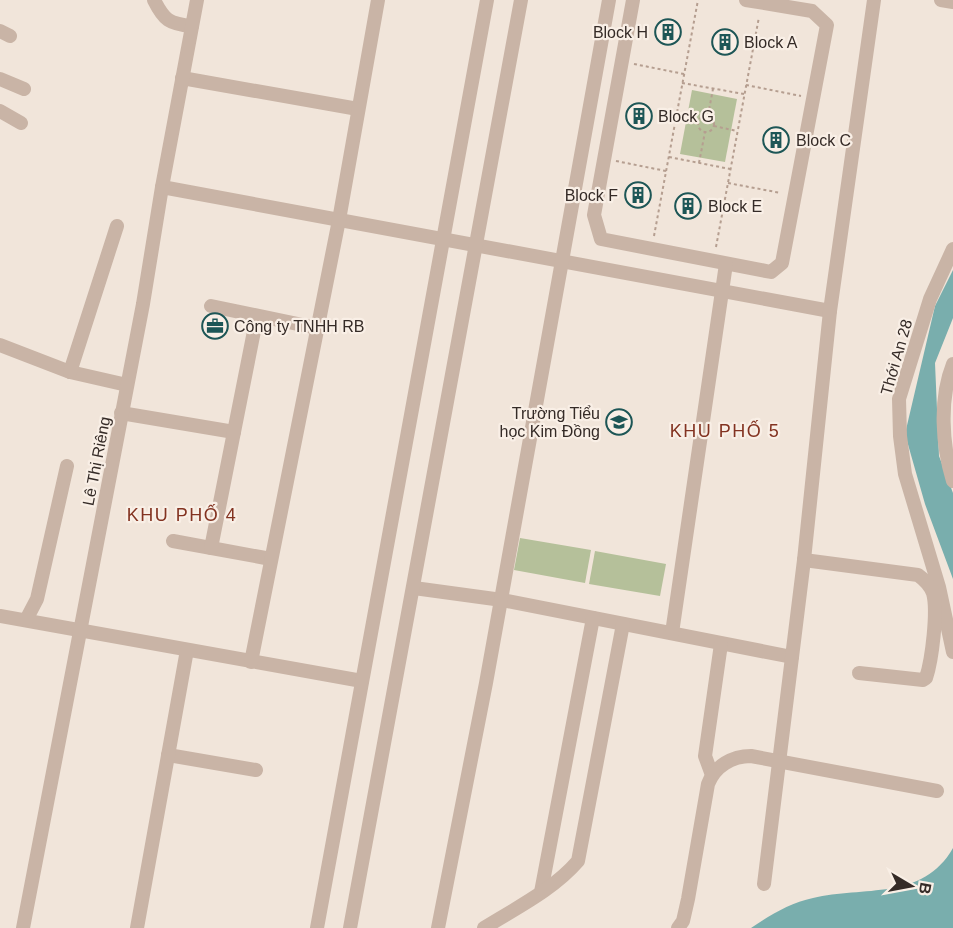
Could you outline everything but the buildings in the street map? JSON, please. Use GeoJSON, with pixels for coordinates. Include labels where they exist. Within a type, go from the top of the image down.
{"type":"FeatureCollection","features":[{"type":"Feature","properties":{"kind":"street"},"geometry":{"type":"LineString","coordinates":[[154,0],[162,15],[174,24],[192,26]]}},
{"type":"Feature","properties":{"kind":"street","name":"Lê Thị Riêng"},"geometry":{"type":"LineString","coordinates":[[23,928],[122,413],[197,0]]}},
{"type":"Feature","properties":{"kind":"street"},"geometry":{"type":"LineString","coordinates":[[251,662],[339,220],[378,0]]}},
{"type":"Feature","properties":{"kind":"street"},"geometry":{"type":"LineString","coordinates":[[317,928],[487,0]]}},
{"type":"Feature","properties":{"kind":"street"},"geometry":{"type":"LineString","coordinates":[[350,928],[522,0]]}},
{"type":"Feature","properties":{"kind":"street"},"geometry":{"type":"LineString","coordinates":[[438,928],[502,600],[609,0]]}},
{"type":"Feature","properties":{"kind":"street"},"geometry":{"type":"LineString","coordinates":[[633,0],[594,215],[601,239],[771,272],[782,262],[827,25],[812,11],[746,0]]}},
{"type":"Feature","properties":{"kind":"street"},"geometry":{"type":"LineString","coordinates":[[764,884],[804,560],[830,311],[874,0]]}},
{"type":"Feature","properties":{"kind":"street"},"geometry":{"type":"LineString","coordinates":[[941,0],[953,2]]}},
{"type":"Feature","properties":{"kind":"street"},"geometry":{"type":"LineString","coordinates":[[182,78],[358,110]]}},
{"type":"Feature","properties":{"kind":"street"},"geometry":{"type":"LineString","coordinates":[[0,79],[24,89]]}},
{"type":"Feature","properties":{"kind":"street"},"geometry":{"type":"LineString","coordinates":[[0,111],[21,123]]}},
{"type":"Feature","properties":{"kind":"street"},"geometry":{"type":"LineString","coordinates":[[162,187],[830,311]]}},
{"type":"Feature","properties":{"kind":"street"},"geometry":{"type":"LineString","coordinates":[[70,372],[117,226]]}},
{"type":"Feature","properties":{"kind":"street","name":"Thới An 28"},"geometry":{"type":"LineString","coordinates":[[953,249],[930,299],[899,399],[900,436],[905,474],[939,587],[953,652]]}},
{"type":"Feature","properties":{"kind":"street"},"geometry":{"type":"LineString","coordinates":[[672,633],[721,291],[720,263]]}},
{"type":"Feature","properties":{"kind":"street"},"geometry":{"type":"LineString","coordinates":[[211,306],[317,328]]}},
{"type":"Feature","properties":{"kind":"street"},"geometry":{"type":"LineString","coordinates":[[211,548],[257,316]]}},
{"type":"Feature","properties":{"kind":"street"},"geometry":{"type":"LineString","coordinates":[[0,345],[70,372],[127,385]]}},
{"type":"Feature","properties":{"kind":"street"},"geometry":{"type":"LineString","coordinates":[[953,364],[947,379],[944,423],[948,465],[953,481]]}},
{"type":"Feature","properties":{"kind":"street"},"geometry":{"type":"LineString","coordinates":[[122,413],[234,432]]}},
{"type":"Feature","properties":{"kind":"street"},"geometry":{"type":"LineString","coordinates":[[26,620],[38,599],[67,466]]}},
{"type":"Feature","properties":{"kind":"street"},"geometry":{"type":"LineString","coordinates":[[173,541],[271,559]]}},
{"type":"Feature","properties":{"kind":"street"},"geometry":{"type":"LineString","coordinates":[[804,560],[918,575],[929,585],[934,599],[934,624],[926,678],[923,680],[859,674]]}},
{"type":"Feature","properties":{"kind":"street"},"geometry":{"type":"LineString","coordinates":[[414,588],[502,600],[792,657]]}},
{"type":"Feature","properties":{"kind":"street"},"geometry":{"type":"LineString","coordinates":[[0,616],[362,681]]}},
{"type":"Feature","properties":{"kind":"street"},"geometry":{"type":"LineString","coordinates":[[541,892],[593,618]]}},
{"type":"Feature","properties":{"kind":"street"},"geometry":{"type":"LineString","coordinates":[[484,928],[541,892],[570,871],[578,861],[623,624]]}},
{"type":"Feature","properties":{"kind":"street"},"geometry":{"type":"LineString","coordinates":[[712,775],[705,756],[721,644]]}},
{"type":"Feature","properties":{"kind":"street"},"geometry":{"type":"LineString","coordinates":[[137,928],[187,650]]}},
{"type":"Feature","properties":{"kind":"street"},"geometry":{"type":"LineString","coordinates":[[168,755],[256,770]]}},
{"type":"Feature","properties":{"kind":"street"},"geometry":{"type":"LineString","coordinates":[[678,928],[683,921],[688,898],[708,784],[712,775],[728,761],[740,756],[779,760],[937,791]]}},
{"type":"Feature","properties":{"kind":"path"},"geometry":{"type":"LineString","coordinates":[[652,249],[698,0]]}},
{"type":"Feature","properties":{"kind":"path"},"geometry":{"type":"LineString","coordinates":[[720,263],[730,169],[761,3]]}},
{"type":"Feature","properties":{"kind":"path"},"geometry":{"type":"LineString","coordinates":[[621,62],[684,74]]}},
{"type":"Feature","properties":{"kind":"path"},"geometry":{"type":"LineString","coordinates":[[682,83],[744,94]]}},
{"type":"Feature","properties":{"kind":"path"},"geometry":{"type":"LineString","coordinates":[[746,85],[813,98]]}},
{"type":"Feature","properties":{"kind":"path"},"geometry":{"type":"LineString","coordinates":[[708,117],[713,89]]}},
{"type":"Feature","properties":{"kind":"path"},"geometry":{"type":"LineString","coordinates":[[705,132],[699,128],[703,117],[712,119],[713,126]]}},
{"type":"Feature","properties":{"kind":"path"},"geometry":{"type":"LineString","coordinates":[[676,118],[699,123]]}},
{"type":"Feature","properties":{"kind":"path"},"geometry":{"type":"LineString","coordinates":[[713,126],[737,130]]}},
{"type":"Feature","properties":{"kind":"path"},"geometry":{"type":"LineString","coordinates":[[705,132],[713,126]]}},
{"type":"Feature","properties":{"kind":"path"},"geometry":{"type":"LineString","coordinates":[[699,163],[705,132]]}},
{"type":"Feature","properties":{"kind":"path"},"geometry":{"type":"LineString","coordinates":[[669,157],[730,169]]}},
{"type":"Feature","properties":{"kind":"path"},"geometry":{"type":"LineString","coordinates":[[604,159],[666,171]]}},
{"type":"Feature","properties":{"kind":"path"},"geometry":{"type":"LineString","coordinates":[[728,183],[794,196]]}},
{"type":"Feature","properties":{"kind":"green space"},"geometry":{"type":"Polygon","coordinates":[[[692,90],[737,99],[725,162],[680,154],[692,90]]]}},
{"type":"Feature","properties":{"kind":"green space"},"geometry":{"type":"Polygon","coordinates":[[[520,538],[591,550],[585,583],[514,570],[520,538]]]}},
{"type":"Feature","properties":{"kind":"green space"},"geometry":{"type":"Polygon","coordinates":[[[595,551],[666,564],[660,596],[589,584],[595,551]]]}},
{"type":"Feature","properties":{"kind":"water"},"geometry":{"type":"Polygon","coordinates":[[[953,270],[953,318],[935,363],[939,456],[953,493],[953,579],[925,504],[905,434],[935,306],[953,270]]]}},
{"type":"Feature","properties":{"kind":"water"},"geometry":{"type":"Polygon","coordinates":[[[953,848],[953,928],[751,928],[780,910],[805,900],[909,884],[926,876],[940,865],[953,848]]]}},
{"type":"Feature","properties":{"kind":"place","name":"Block H"},"geometry":{"type":"Point","coordinates":[668,32]}},
{"type":"Feature","properties":{"kind":"place","name":"Block A"},"geometry":{"type":"Point","coordinates":[725,42]}},
{"type":"Feature","properties":{"kind":"place","name":"Block G"},"geometry":{"type":"Point","coordinates":[639,116]}},
{"type":"Feature","properties":{"kind":"place","name":"Block C"},"geometry":{"type":"Point","coordinates":[776,140]}},
{"type":"Feature","properties":{"kind":"place","name":"Block F"},"geometry":{"type":"Point","coordinates":[638,195]}},
{"type":"Feature","properties":{"kind":"place","name":"Block E"},"geometry":{"type":"Point","coordinates":[688,206]}},
{"type":"Feature","properties":{"kind":"place","name":"Công ty TNHH RB"},"geometry":{"type":"Point","coordinates":[215,326]}},
{"type":"Feature","properties":{"kind":"place","name":"Trường Tiểu học Kim Đồng"},"geometry":{"type":"Point","coordinates":[619,422]}},
{"type":"Feature","properties":{"kind":"district","name":"KHU PHỐ 5"},"geometry":{"type":"Point","coordinates":[725,431]}},
{"type":"Feature","properties":{"kind":"district","name":"KHU PHỐ 4"},"geometry":{"type":"Point","coordinates":[182,515]}}]}
